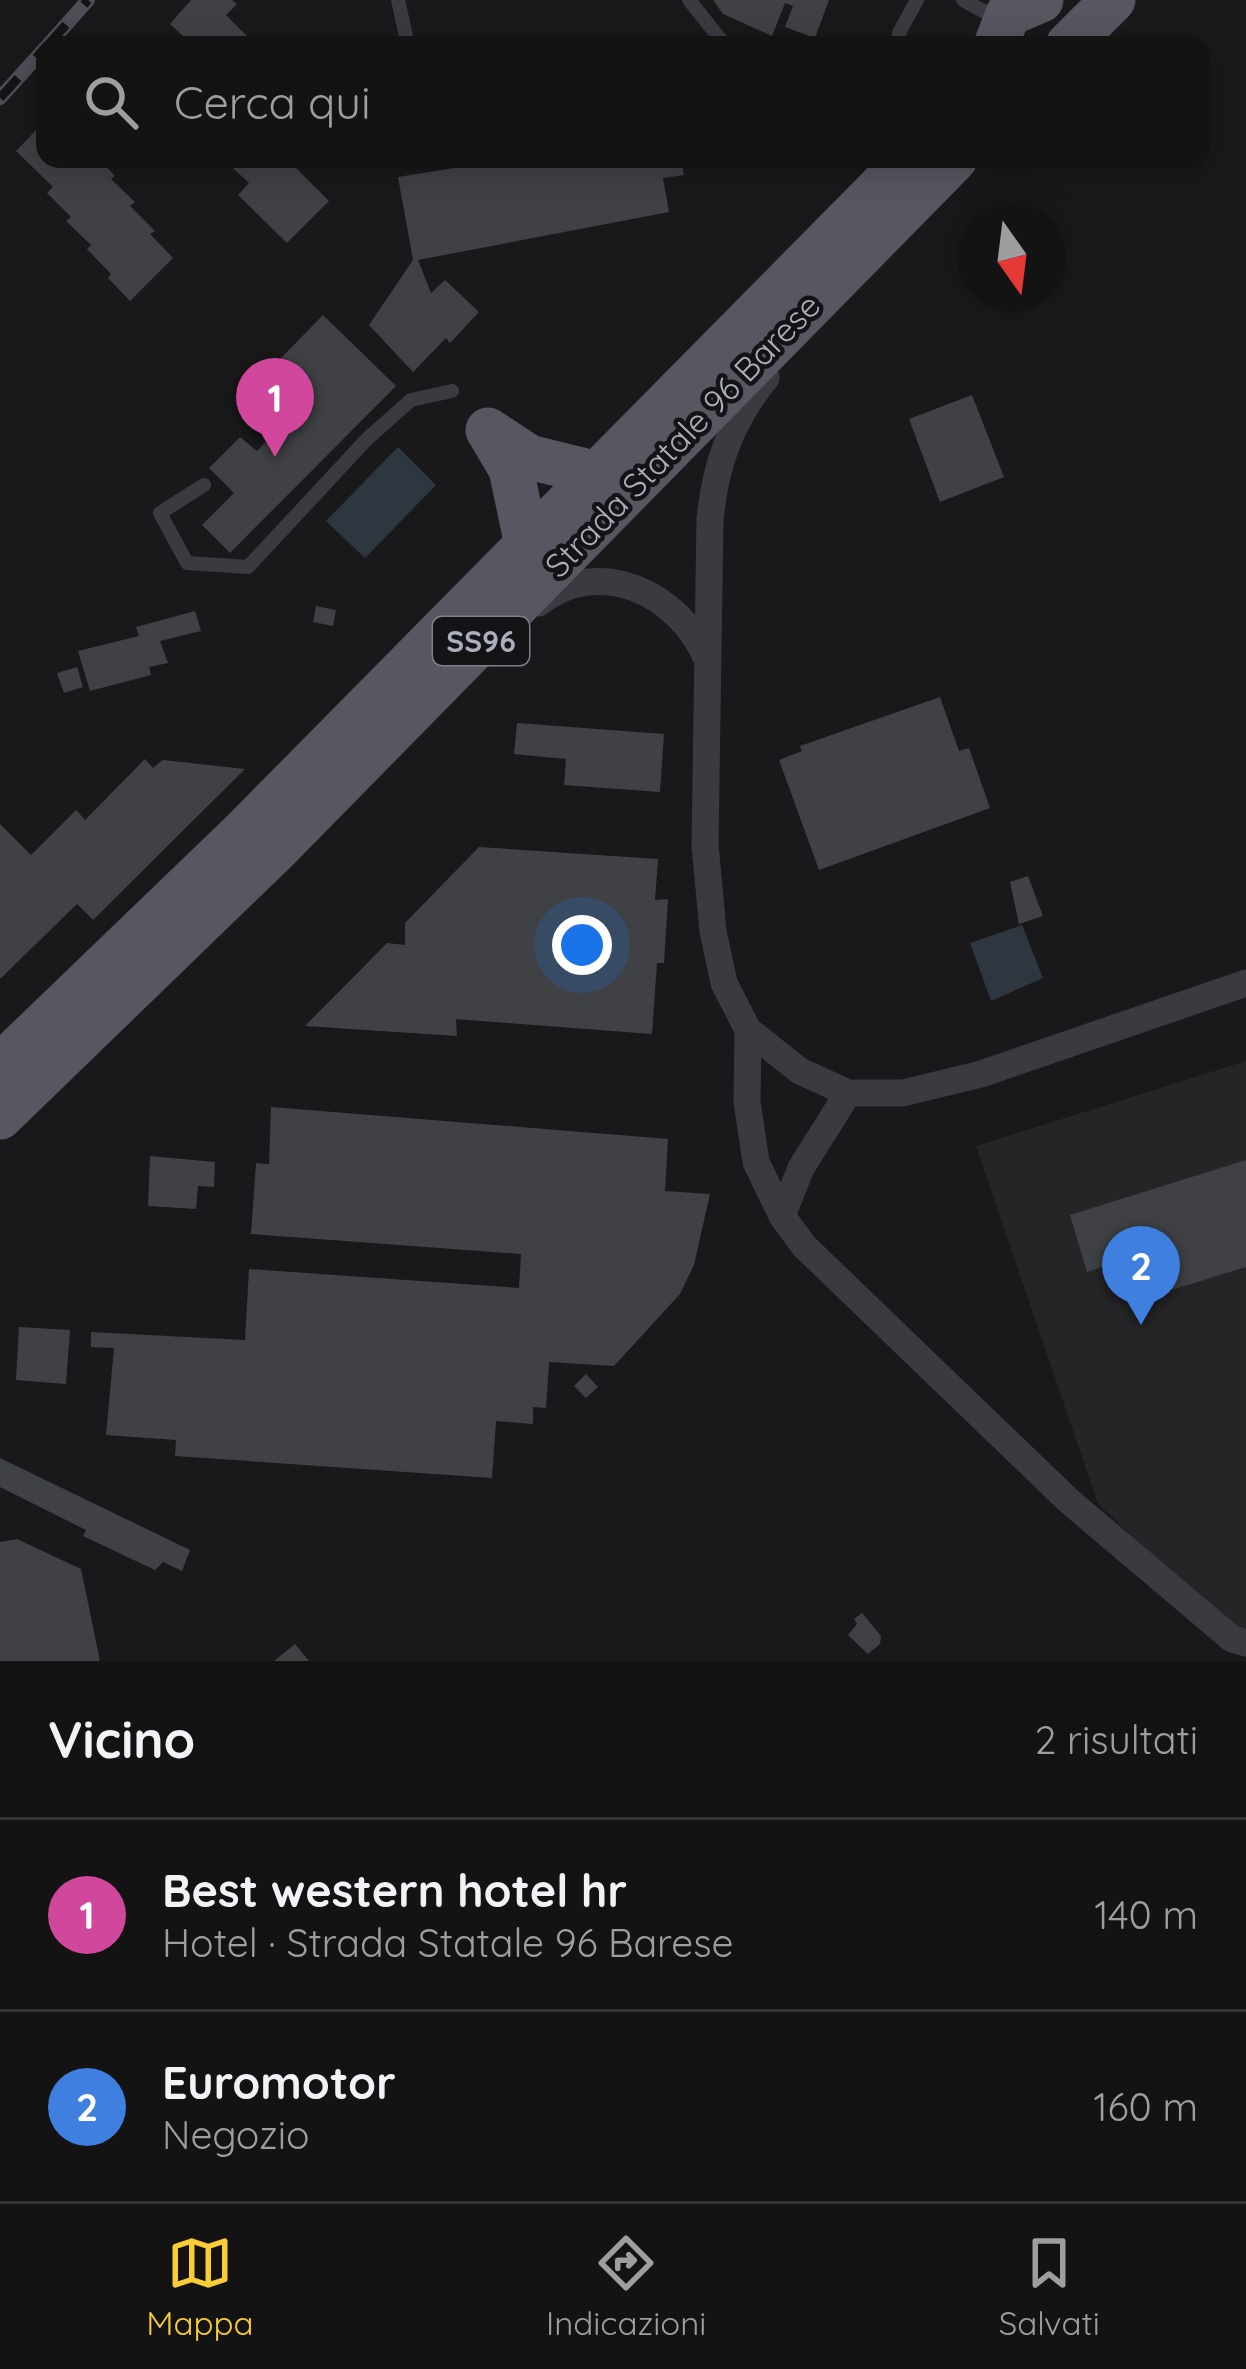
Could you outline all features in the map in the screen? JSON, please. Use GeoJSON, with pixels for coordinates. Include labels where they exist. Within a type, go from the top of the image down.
{"type":"FeatureCollection","features":[{"type":"Feature","properties":{"kind":"main road"},"geometry":{"type":"LineString","coordinates":[[1017,21],[1061,0]]}},
{"type":"Feature","properties":{"kind":"main road"},"geometry":{"type":"LineString","coordinates":[[1077,36],[1113,0]]}},
{"type":"Feature","properties":{"kind":"main road","name":"Strada Statale 96 Barese"},"geometry":{"type":"LineString","coordinates":[[0,1066],[242,833],[899,168]]}},
{"type":"Feature","properties":{"kind":"main road","name":"Strada Statale 96 Barese"},"geometry":{"type":"LineString","coordinates":[[0,1117],[386,739],[948,168]]}},
{"type":"Feature","properties":{"kind":"main road"},"geometry":{"type":"LineString","coordinates":[[527,545],[511,470],[488,430],[529,457],[598,474]]}},
{"type":"Feature","properties":{"kind":"street"},"geometry":{"type":"LineString","coordinates":[[987,36],[1017,21]]}},
{"type":"Feature","properties":{"kind":"street"},"geometry":{"type":"LineString","coordinates":[[951,168],[895,246],[769,374],[734,422],[714,482],[705,845],[712,931],[724,983],[748,1030],[800,1070],[848,1093],[903,1094],[981,1074],[1246,983]]}},
{"type":"Feature","properties":{"kind":"street"},"geometry":{"type":"LineString","coordinates":[[386,739],[450,695],[532,609],[556,590],[578,582],[603,579],[634,586],[659,599],[687,625],[709,663]]}},
{"type":"Feature","properties":{"kind":"street"},"geometry":{"type":"LineString","coordinates":[[748,1030],[747,1102],[756,1162],[782,1216],[804,1246],[1069,1501],[1232,1639],[1246,1643]]}},
{"type":"Feature","properties":{"kind":"street"},"geometry":{"type":"LineString","coordinates":[[782,1216],[801,1168],[848,1093]]}},
{"type":"Feature","properties":{"kind":"lane"},"geometry":{"type":"LineString","coordinates":[[398,0],[406,36]]}},
{"type":"Feature","properties":{"kind":"lane"},"geometry":{"type":"LineString","coordinates":[[689,0],[718,36]]}},
{"type":"Feature","properties":{"kind":"lane"},"geometry":{"type":"LineString","coordinates":[[898,36],[917,0]]}},
{"type":"Feature","properties":{"kind":"lane"},"geometry":{"type":"LineString","coordinates":[[963,0],[1017,21]]}},
{"type":"Feature","properties":{"kind":"lane"},"geometry":{"type":"LineString","coordinates":[[204,485],[160,513],[187,563],[248,567],[411,400],[452,392]]}},
{"type":"Feature","properties":{"kind":"shaded area"},"geometry":{"type":"Polygon","coordinates":[[[398,447],[436,485],[365,558],[326,521],[398,447]]]}},
{"type":"Feature","properties":{"kind":"shaded area"},"geometry":{"type":"Polygon","coordinates":[[[1022,925],[1043,978],[991,1001],[970,943],[1022,925]]]}},
{"type":"Feature","properties":{"kind":"shaded area"},"geometry":{"type":"Polygon","coordinates":[[[1246,1061],[1246,1631],[1209,1609],[1098,1504],[976,1146],[1246,1061]]]}},
{"type":"Feature","properties":{"kind":"building"},"geometry":{"type":"Polygon","coordinates":[[[191,0],[232,0],[237,4],[226,15],[247,36],[183,36],[170,24],[191,0]]]}},
{"type":"Feature","properties":{"kind":"building"},"geometry":{"type":"Polygon","coordinates":[[[713,0],[829,0],[816,36],[785,27],[793,6],[785,3],[772,36],[723,14],[713,0]]]}},
{"type":"Feature","properties":{"kind":"building"},"geometry":{"type":"Polygon","coordinates":[[[36,130],[36,168],[107,168],[115,176],[111,179],[135,202],[130,206],[155,231],[150,234],[173,258],[130,301],[87,249],[91,245],[66,221],[71,217],[47,193],[53,187],[16,151],[36,130]]]}},
{"type":"Feature","properties":{"kind":"building"},"geometry":{"type":"Polygon","coordinates":[[[233,168],[296,168],[329,201],[287,243],[238,195],[249,183],[233,168]]]}},
{"type":"Feature","properties":{"kind":"building"},"geometry":{"type":"Polygon","coordinates":[[[454,168],[683,168],[684,175],[663,178],[669,212],[418,260],[431,293],[445,280],[479,312],[413,372],[369,325],[413,260],[398,177],[454,168]]]}},
{"type":"Feature","properties":{"kind":"building"},"geometry":{"type":"Polygon","coordinates":[[[323,315],[396,386],[230,553],[202,525],[234,493],[209,468],[240,437],[257,451],[281,426],[247,393],[323,315]]]}},
{"type":"Feature","properties":{"kind":"building"},"geometry":{"type":"Polygon","coordinates":[[[972,395],[1004,477],[940,502],[909,419],[972,395]]]}},
{"type":"Feature","properties":{"kind":"building"},"geometry":{"type":"Polygon","coordinates":[[[316,606],[336,610],[333,626],[313,622],[316,606]]]}},
{"type":"Feature","properties":{"kind":"building"},"geometry":{"type":"Polygon","coordinates":[[[195,611],[201,631],[160,641],[168,663],[149,667],[151,675],[90,691],[78,651],[139,636],[136,627],[195,611]]]}},
{"type":"Feature","properties":{"kind":"building"},"geometry":{"type":"Polygon","coordinates":[[[77,667],[83,687],[64,693],[57,673],[77,667]]]}},
{"type":"Feature","properties":{"kind":"building"},"geometry":{"type":"Polygon","coordinates":[[[940,697],[959,751],[969,748],[990,808],[819,870],[779,760],[802,751],[800,746],[940,697]]]}},
{"type":"Feature","properties":{"kind":"building"},"geometry":{"type":"Polygon","coordinates":[[[517,723],[664,734],[660,792],[564,785],[566,759],[514,754],[517,723]]]}},
{"type":"Feature","properties":{"kind":"building"},"geometry":{"type":"Polygon","coordinates":[[[145,759],[153,768],[163,760],[245,769],[93,920],[77,904],[0,979],[0,824],[31,855],[76,810],[85,820],[145,759]]]}},
{"type":"Feature","properties":{"kind":"building"},"geometry":{"type":"Polygon","coordinates":[[[479,847],[658,859],[655,900],[668,899],[652,1034],[456,1019],[457,1036],[305,1026],[387,943],[405,945],[405,923],[479,847]]]}},
{"type":"Feature","properties":{"kind":"building"},"geometry":{"type":"Polygon","coordinates":[[[1028,876],[1043,916],[1019,924],[1010,882],[1028,876]]]}},
{"type":"Feature","properties":{"kind":"building"},"geometry":{"type":"Polygon","coordinates":[[[271,1107],[668,1139],[665,1191],[710,1194],[694,1265],[680,1294],[614,1366],[549,1362],[546,1408],[533,1407],[533,1424],[496,1421],[492,1478],[175,1456],[176,1440],[106,1435],[114,1348],[91,1347],[91,1332],[245,1340],[249,1269],[519,1288],[521,1254],[251,1234],[256,1163],[269,1164],[271,1107]]]}},
{"type":"Feature","properties":{"kind":"building"},"geometry":{"type":"Polygon","coordinates":[[[150,1156],[215,1162],[214,1187],[198,1186],[196,1209],[148,1206],[150,1156]]]}},
{"type":"Feature","properties":{"kind":"building"},"geometry":{"type":"Polygon","coordinates":[[[1246,1160],[1246,1267],[1165,1292],[1153,1251],[1087,1272],[1070,1215],[1246,1160]]]}},
{"type":"Feature","properties":{"kind":"building"},"geometry":{"type":"Polygon","coordinates":[[[19,1327],[70,1330],[66,1384],[16,1380],[19,1327]]]}},
{"type":"Feature","properties":{"kind":"building"},"geometry":{"type":"Polygon","coordinates":[[[586,1374],[598,1387],[586,1398],[574,1386],[586,1374]]]}},
{"type":"Feature","properties":{"kind":"building"},"geometry":{"type":"Polygon","coordinates":[[[0,1458],[190,1550],[182,1571],[163,1562],[155,1570],[83,1536],[86,1530],[0,1487],[0,1458]]]}},
{"type":"Feature","properties":{"kind":"building"},"geometry":{"type":"Polygon","coordinates":[[[17,1539],[81,1569],[100,1661],[0,1661],[0,1542],[17,1539]]]}},
{"type":"Feature","properties":{"kind":"building"},"geometry":{"type":"Polygon","coordinates":[[[862,1613],[881,1636],[880,1644],[868,1654],[848,1635],[862,1613]]]}},
{"type":"Feature","properties":{"kind":"building"},"geometry":{"type":"Polygon","coordinates":[[[295,1644],[309,1661],[274,1661],[295,1644]]]}},
{"type":"Feature","properties":{"kind":"railway"},"geometry":{"type":"LineString","coordinates":[[56,36],[88,0]]}},
{"type":"Feature","properties":{"kind":"railway"},"geometry":{"type":"LineString","coordinates":[[0,98],[36,58]]}},
{"type":"Feature","properties":{"kind":"place","name":"Best western hotel hr"},"geometry":{"type":"Point","coordinates":[275,457]}},
{"type":"Feature","properties":{"kind":"place","name":"Euromotor"},"geometry":{"type":"Point","coordinates":[1141,1325]}}]}
